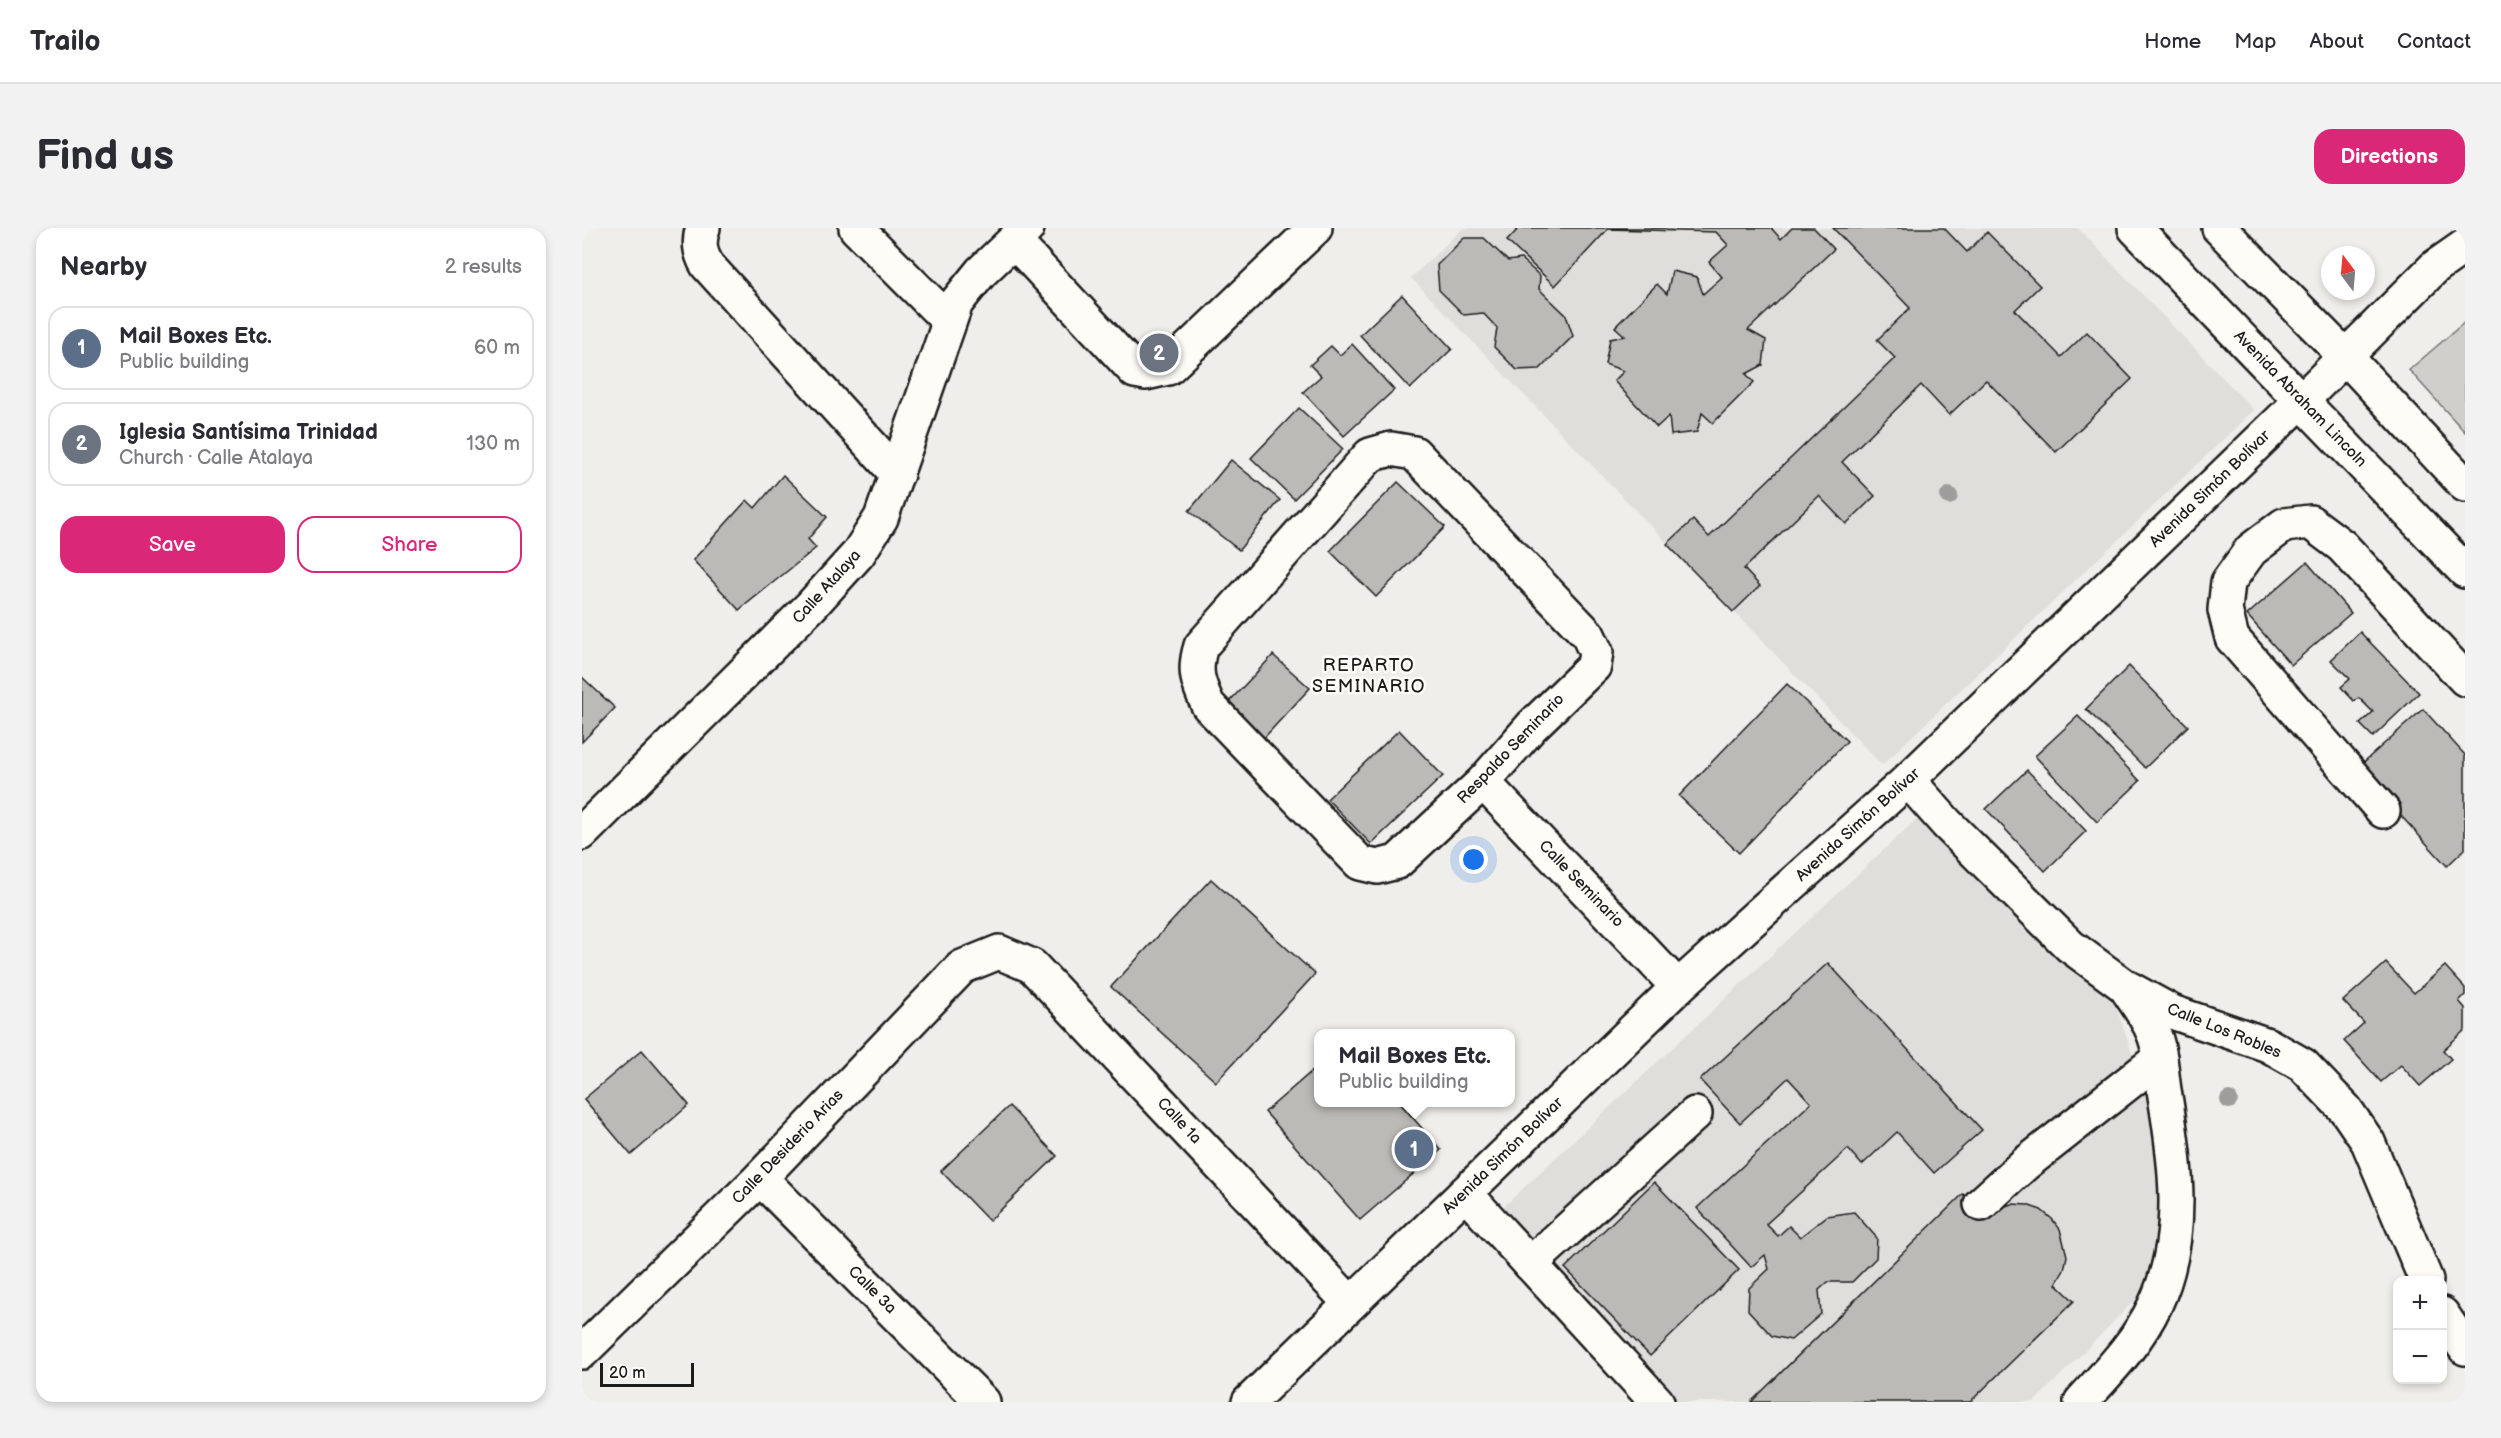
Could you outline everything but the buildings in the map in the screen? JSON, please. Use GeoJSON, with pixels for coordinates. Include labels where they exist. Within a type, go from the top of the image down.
{"type":"FeatureCollection","features":[{"type":"Feature","properties":{"kind":"street"},"geometry":{"type":"LineString","coordinates":[[703,228],[699,242],[706,265],[897,474]]}},
{"type":"Feature","properties":{"kind":"street"},"geometry":{"type":"LineString","coordinates":[[856,228],[949,321]]}},
{"type":"Feature","properties":{"kind":"street"},"geometry":{"type":"LineString","coordinates":[[1020,234],[1135,371],[1146,373],[1168,368],[1315,228]]}},
{"type":"Feature","properties":{"kind":"street","name":"Avenida Abraham Lincoln"},"geometry":{"type":"LineString","coordinates":[[2135,228],[2465,571]]}},
{"type":"Feature","properties":{"kind":"street"},"geometry":{"type":"LineString","coordinates":[[2219,228],[2346,357],[2465,485]]}},
{"type":"Feature","properties":{"kind":"street","name":"Calle Atalaya"},"geometry":{"type":"LineString","coordinates":[[582,833],[812,606],[858,554],[880,518],[956,303],[981,272],[1020,234]]}},
{"type":"Feature","properties":{"kind":"street","name":"Avenida Simón Bolívar"},"geometry":{"type":"LineString","coordinates":[[1263,1397],[1350,1303],[1678,987],[1908,780],[2302,400],[2435,267],[2465,246]]}},
{"type":"Feature","properties":{"kind":"street","name":"Respaldo Seminario"},"geometry":{"type":"LineString","coordinates":[[1391,449],[1414,453],[1588,635],[1596,652],[1594,666],[1532,726],[1483,782],[1397,862],[1377,867],[1360,863],[1208,705],[1198,682],[1196,661],[1201,646],[1370,455],[1391,449]]}},
{"type":"Feature","properties":{"kind":"street"},"geometry":{"type":"LineString","coordinates":[[2383,811],[2232,638],[2225,610],[2228,582],[2252,550],[2284,525],[2310,522],[2342,546],[2465,679]]}},
{"type":"Feature","properties":{"kind":"street","name":"Calle Los Robles"},"geometry":{"type":"LineString","coordinates":[[1908,780],[1947,824],[2070,946],[2126,987],[2172,1012],[2268,1046],[2303,1065],[2327,1088],[2361,1128],[2424,1276]]}},
{"type":"Feature","properties":{"kind":"street","name":"Calle Seminario"},"geometry":{"type":"LineString","coordinates":[[1483,782],[1678,987]]}},
{"type":"Feature","properties":{"kind":"street","name":"Calle Desiderio Arias"},"geometry":{"type":"LineString","coordinates":[[582,1352],[760,1178],[962,967],[999,952]]}},
{"type":"Feature","properties":{"kind":"street","name":"Calle 1a"},"geometry":{"type":"LineString","coordinates":[[999,952],[1032,966],[1350,1303]]}},
{"type":"Feature","properties":{"kind":"street"},"geometry":{"type":"LineString","coordinates":[[2081,1402],[2123,1356],[2142,1329],[2156,1302],[2169,1261],[2177,1221],[2176,1176],[2160,1059],[2153,1032],[2126,987]]}},
{"type":"Feature","properties":{"kind":"street"},"geometry":{"type":"LineString","coordinates":[[1981,1204],[2025,1164],[2160,1059]]}},
{"type":"Feature","properties":{"kind":"street"},"geometry":{"type":"LineString","coordinates":[[1530,1264],[1695,1114]]}},
{"type":"Feature","properties":{"kind":"street","name":"Calle 3a"},"geometry":{"type":"LineString","coordinates":[[760,1178],[983,1402]]}},
{"type":"Feature","properties":{"kind":"street"},"geometry":{"type":"LineString","coordinates":[[1465,1193],[1657,1402]]}},
{"type":"Feature","properties":{"kind":"street"},"geometry":{"type":"LineString","coordinates":[[2447,1321],[2465,1348]]}},
{"type":"Feature","properties":{"kind":"shaded area"},"geometry":{"type":"Polygon","coordinates":[[[1463,228],[2078,228],[2254,410],[1882,765],[1411,278],[1463,228]]]}},
{"type":"Feature","properties":{"kind":"shaded area"},"geometry":{"type":"Polygon","coordinates":[[[2465,322],[2465,432],[2409,370],[2465,322]]]}},
{"type":"Feature","properties":{"kind":"shaded area"},"geometry":{"type":"Polygon","coordinates":[[[1924,812],[2115,1003],[2161,1139],[2165,1229],[2144,1291],[2034,1402],[1650,1402],[1484,1225],[1924,812]]]}},
{"type":"Feature","properties":{"kind":"place","name":"Iglesia Santísima Trinidad"},"geometry":{"type":"Point","coordinates":[1159,353]}},
{"type":"Feature","properties":{"kind":"place","name":"Mail Boxes Etc."},"geometry":{"type":"Point","coordinates":[1414,1149]}},
{"type":"Feature","properties":{"kind":"district","name":"REPARTO SEMINARIO"},"geometry":{"type":"Point","coordinates":[1369,675]}}]}
